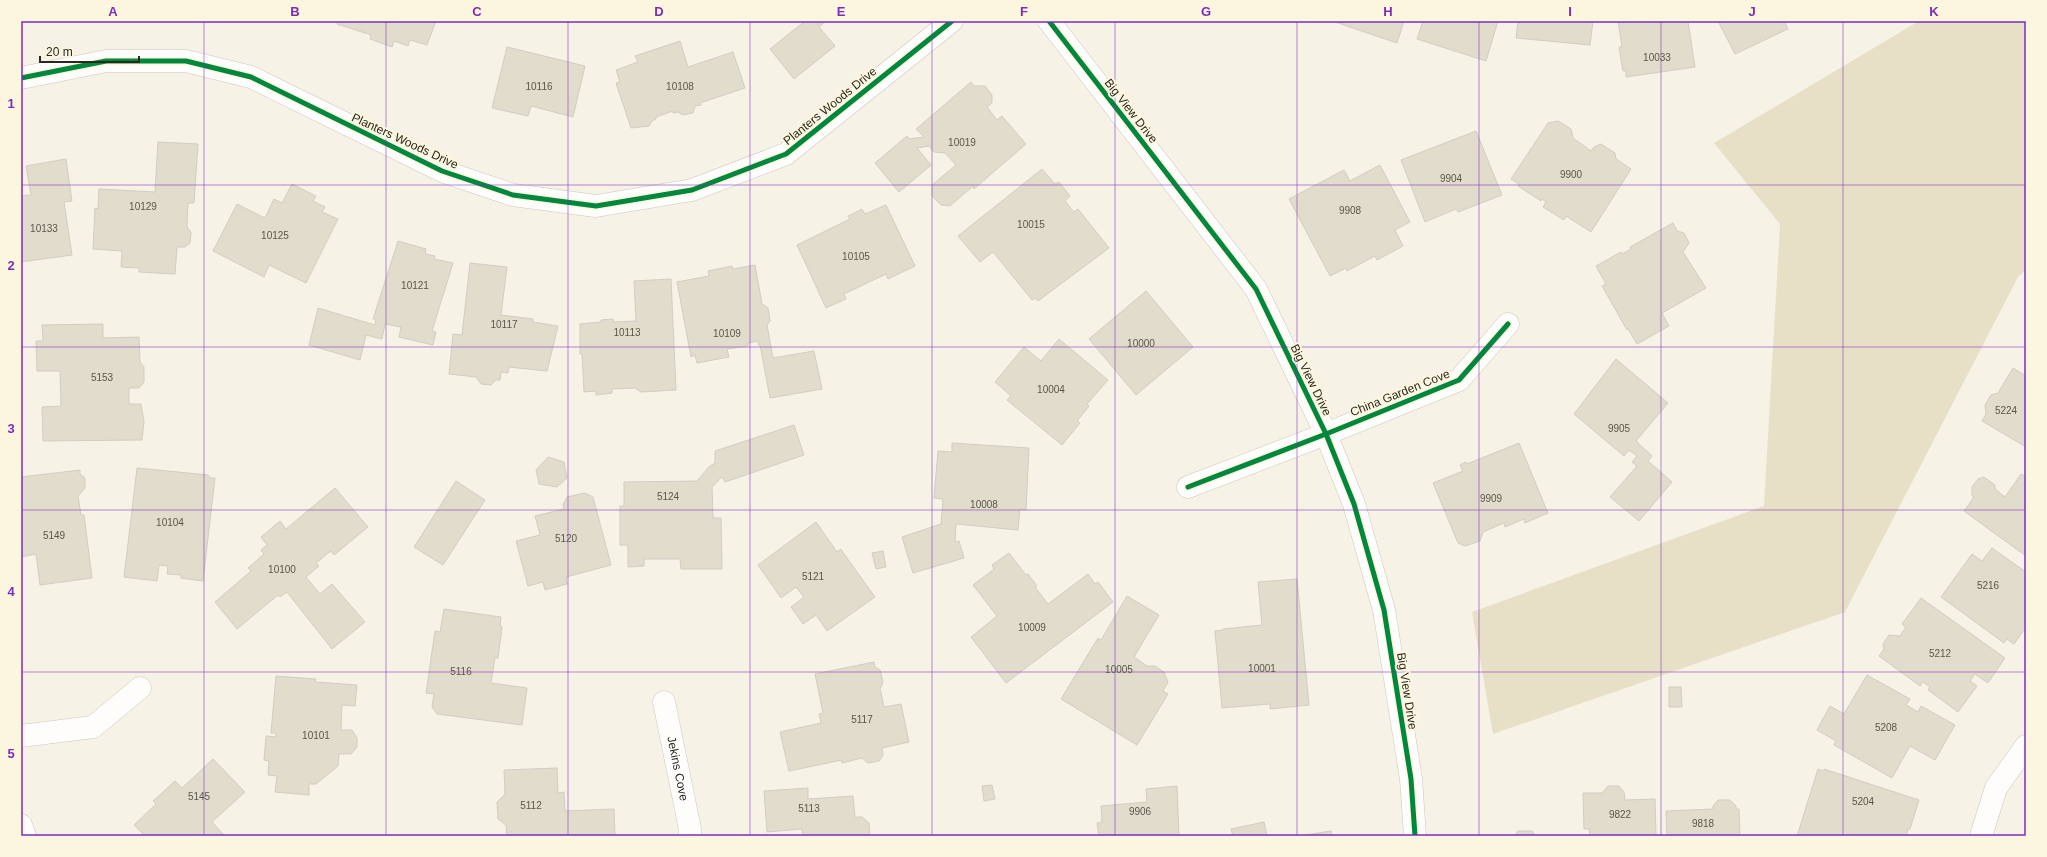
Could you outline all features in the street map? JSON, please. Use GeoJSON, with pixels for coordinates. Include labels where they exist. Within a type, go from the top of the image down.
{"type":"FeatureCollection","features":[{"type":"Feature","properties":{"kind":"street","name":"Planters Woods Drive"},"geometry":{"type":"LineString","coordinates":[[21,78],[106,61],[186,61],[251,77],[442,172],[512,195],[596,206],[692,190],[786,154],[952,21]]}},
{"type":"Feature","properties":{"kind":"street","name":"Big View Drive"},"geometry":{"type":"LineString","coordinates":[[1049,21],[1256,289],[1326,434],[1354,504],[1384,610],[1411,779],[1415,836]]}},
{"type":"Feature","properties":{"kind":"street","name":"China Garden Cove"},"geometry":{"type":"LineString","coordinates":[[1188,487],[1326,434],[1459,380],[1508,324]]}},
{"type":"Feature","properties":{"kind":"street"},"geometry":{"type":"LineString","coordinates":[[21,736],[93,727],[140,688]]}},
{"type":"Feature","properties":{"kind":"street","name":"Jekins Cove"},"geometry":{"type":"LineString","coordinates":[[664,702],[690,829],[690,836]]}},
{"type":"Feature","properties":{"kind":"street"},"geometry":{"type":"LineString","coordinates":[[1981,836],[1996,788],[2026,746]]}},
{"type":"Feature","properties":{"kind":"street"},"geometry":{"type":"LineString","coordinates":[[21,825],[25,836]]}},
{"type":"Feature","properties":{"kind":"shaded area"},"geometry":{"type":"Polygon","coordinates":[[[1919,21],[2026,21],[2026,270],[2018,277],[1845,612],[1493,734],[1472,612],[1764,506],[1780,224],[1714,143],[1919,21]]]}},
{"type":"Feature","properties":{"kind":"building"},"geometry":{"type":"Polygon","coordinates":[[[338,21],[436,21],[427,45],[410,40],[408,46],[394,41],[392,47],[370,39],[371,35],[337,24],[338,21]]]}},
{"type":"Feature","properties":{"kind":"building"},"geometry":{"type":"Polygon","coordinates":[[[805,21],[826,21],[819,27],[835,46],[794,79],[770,49],[805,21]]]}},
{"type":"Feature","properties":{"kind":"building"},"geometry":{"type":"Polygon","coordinates":[[[1332,21],[1404,21],[1397,43],[1332,21]]]}},
{"type":"Feature","properties":{"kind":"building"},"geometry":{"type":"Polygon","coordinates":[[[1423,21],[1498,21],[1486,61],[1417,39],[1423,21]]]}},
{"type":"Feature","properties":{"kind":"building"},"geometry":{"type":"Polygon","coordinates":[[[1518,21],[1593,21],[1590,45],[1516,38],[1518,21]]]}},
{"type":"Feature","properties":{"kind":"building"},"geometry":{"type":"Polygon","coordinates":[[[1618,21],[1688,21],[1695,67],[1626,77],[1626,71],[1623,71],[1619,47],[1622,47],[1618,21]]]}},
{"type":"Feature","properties":{"kind":"building"},"geometry":{"type":"Polygon","coordinates":[[[1718,21],[1784,21],[1788,29],[1735,54],[1718,21]]]}},
{"type":"Feature","properties":{"kind":"building"},"geometry":{"type":"Polygon","coordinates":[[[680,41],[688,67],[733,52],[745,88],[700,103],[701,105],[695,106],[693,113],[683,115],[678,112],[673,113],[673,111],[656,117],[656,119],[652,121],[649,126],[631,128],[616,83],[620,82],[616,70],[638,62],[635,56],[680,41]]]}},
{"type":"Feature","properties":{"kind":"building"},"geometry":{"type":"Polygon","coordinates":[[[507,47],[585,66],[573,117],[531,106],[528,116],[492,108],[507,47]]]}},
{"type":"Feature","properties":{"kind":"building"},"geometry":{"type":"Polygon","coordinates":[[[971,82],[974,86],[985,86],[992,95],[992,103],[987,107],[997,120],[1002,116],[1026,144],[974,189],[973,186],[950,206],[941,205],[932,196],[932,185],[956,165],[945,153],[934,152],[929,146],[917,148],[931,165],[899,192],[875,163],[907,136],[909,139],[924,137],[916,129],[971,82]]]}},
{"type":"Feature","properties":{"kind":"building"},"geometry":{"type":"Polygon","coordinates":[[[1558,121],[1571,129],[1573,138],[1591,151],[1594,147],[1601,144],[1615,153],[1616,159],[1631,169],[1591,232],[1566,216],[1564,220],[1543,207],[1546,202],[1542,199],[1541,201],[1518,186],[1519,184],[1511,179],[1548,123],[1558,121]]]}},
{"type":"Feature","properties":{"kind":"building"},"geometry":{"type":"Polygon","coordinates":[[[1476,131],[1502,195],[1458,212],[1456,209],[1425,222],[1401,160],[1476,131]]]}},
{"type":"Feature","properties":{"kind":"building"},"geometry":{"type":"Polygon","coordinates":[[[158,142],[198,144],[194,203],[188,203],[187,227],[191,232],[190,243],[185,247],[177,247],[175,274],[139,272],[139,268],[121,267],[122,251],[93,249],[95,208],[98,209],[99,189],[155,192],[158,142]]]}},
{"type":"Feature","properties":{"kind":"building"},"geometry":{"type":"Polygon","coordinates":[[[66,159],[72,201],[64,202],[72,255],[21,262],[21,196],[31,195],[26,166],[66,159]]]}},
{"type":"Feature","properties":{"kind":"building"},"geometry":{"type":"Polygon","coordinates":[[[1380,165],[1410,222],[1395,230],[1403,246],[1377,260],[1375,256],[1347,271],[1346,268],[1330,276],[1289,199],[1344,170],[1350,181],[1380,165]]]}},
{"type":"Feature","properties":{"kind":"building"},"geometry":{"type":"Polygon","coordinates":[[[1042,169],[1055,184],[1059,182],[1070,196],[1065,201],[1074,212],[1078,209],[1109,248],[1038,301],[1035,298],[1032,300],[993,252],[980,262],[958,236],[1042,169]]]}},
{"type":"Feature","properties":{"kind":"building"},"geometry":{"type":"Polygon","coordinates":[[[292,184],[316,196],[313,201],[325,207],[322,212],[338,219],[306,283],[269,265],[264,277],[213,251],[237,204],[265,218],[274,199],[282,203],[292,184]]]}},
{"type":"Feature","properties":{"kind":"building"},"geometry":{"type":"Polygon","coordinates":[[[886,205],[915,266],[888,279],[886,274],[844,294],[846,299],[826,308],[797,245],[850,219],[848,216],[862,209],[865,214],[886,205]]]}},
{"type":"Feature","properties":{"kind":"building"},"geometry":{"type":"Polygon","coordinates":[[[1673,223],[1677,231],[1684,233],[1689,243],[1683,252],[1706,288],[1662,313],[1669,326],[1637,344],[1628,329],[1627,330],[1602,286],[1606,284],[1596,266],[1621,252],[1622,254],[1631,249],[1630,247],[1673,223]]]}},
{"type":"Feature","properties":{"kind":"building"},"geometry":{"type":"Polygon","coordinates":[[[398,241],[426,249],[425,254],[435,256],[434,259],[453,263],[432,331],[436,332],[433,345],[399,337],[401,327],[385,324],[382,339],[366,335],[360,360],[309,345],[318,308],[375,325],[376,319],[373,319],[398,241]]]}},
{"type":"Feature","properties":{"kind":"building"},"geometry":{"type":"Polygon","coordinates":[[[470,263],[507,267],[501,315],[533,319],[533,322],[558,326],[547,371],[509,367],[508,373],[501,372],[500,380],[496,380],[491,385],[481,384],[476,377],[449,374],[453,334],[462,335],[470,263]]]}},
{"type":"Feature","properties":{"kind":"building"},"geometry":{"type":"Polygon","coordinates":[[[755,265],[762,304],[768,308],[770,321],[767,325],[773,358],[814,351],[822,389],[770,398],[758,341],[748,343],[748,346],[727,349],[729,357],[697,363],[695,355],[691,357],[677,282],[709,276],[708,271],[732,266],[733,269],[755,265]]]}},
{"type":"Feature","properties":{"kind":"building"},"geometry":{"type":"Polygon","coordinates":[[[671,279],[676,390],[641,392],[635,388],[612,389],[612,393],[596,395],[596,391],[584,392],[582,354],[580,354],[580,324],[613,319],[614,322],[636,321],[634,281],[671,279]]]}},
{"type":"Feature","properties":{"kind":"building"},"geometry":{"type":"Polygon","coordinates":[[[1146,291],[1193,347],[1136,395],[1089,339],[1146,291]]]}},
{"type":"Feature","properties":{"kind":"building"},"geometry":{"type":"Polygon","coordinates":[[[103,324],[103,338],[139,337],[140,362],[144,367],[144,382],[139,388],[129,388],[129,404],[141,404],[144,422],[142,440],[43,441],[42,407],[61,406],[60,371],[37,371],[36,341],[43,341],[42,325],[103,324]]]}},
{"type":"Feature","properties":{"kind":"building"},"geometry":{"type":"Polygon","coordinates":[[[1059,339],[1108,380],[1087,404],[1089,406],[1077,421],[1080,423],[1062,445],[1007,400],[1011,396],[995,382],[1024,347],[1041,361],[1059,339]]]}},
{"type":"Feature","properties":{"kind":"building"},"geometry":{"type":"Polygon","coordinates":[[[1616,359],[1668,403],[1636,441],[1652,456],[1648,461],[1672,482],[1639,521],[1610,497],[1637,466],[1632,462],[1637,456],[1629,450],[1624,456],[1574,414],[1616,359]]]}},
{"type":"Feature","properties":{"kind":"building"},"geometry":{"type":"Polygon","coordinates":[[[2013,368],[2026,376],[2026,447],[1982,421],[1986,414],[1985,405],[1991,395],[1998,393],[2013,368]]]}},
{"type":"Feature","properties":{"kind":"building"},"geometry":{"type":"Polygon","coordinates":[[[794,425],[804,455],[725,482],[722,477],[712,487],[713,518],[721,518],[722,569],[681,569],[680,559],[644,559],[644,566],[628,567],[628,545],[620,545],[620,506],[624,506],[624,482],[697,481],[709,467],[715,463],[715,451],[794,425]]]}},
{"type":"Feature","properties":{"kind":"building"},"geometry":{"type":"Polygon","coordinates":[[[952,443],[1029,448],[1026,510],[1020,509],[1018,530],[956,524],[955,542],[959,541],[964,558],[913,573],[902,537],[941,524],[943,499],[934,498],[938,451],[952,452],[952,443]]]}},
{"type":"Feature","properties":{"kind":"building"},"geometry":{"type":"Polygon","coordinates":[[[1519,443],[1548,513],[1525,523],[1524,519],[1505,527],[1504,523],[1483,532],[1480,541],[1465,546],[1458,543],[1433,483],[1463,471],[1460,465],[1466,462],[1467,464],[1519,443]]]}},
{"type":"Feature","properties":{"kind":"building"},"geometry":{"type":"Polygon","coordinates":[[[548,457],[564,462],[567,478],[557,487],[539,484],[536,470],[548,457]]]}},
{"type":"Feature","properties":{"kind":"building"},"geometry":{"type":"Polygon","coordinates":[[[137,468],[208,475],[211,478],[215,478],[203,581],[181,578],[181,575],[167,574],[168,566],[159,565],[157,581],[124,577],[137,468]]]}},
{"type":"Feature","properties":{"kind":"building"},"geometry":{"type":"Polygon","coordinates":[[[80,470],[80,474],[85,478],[85,488],[78,496],[81,515],[84,515],[92,578],[40,585],[36,554],[21,557],[21,477],[80,470]]]}},
{"type":"Feature","properties":{"kind":"building"},"geometry":{"type":"Polygon","coordinates":[[[2021,474],[2026,477],[2026,556],[1964,511],[1974,497],[1972,496],[1972,487],[1978,479],[1984,477],[1995,485],[1995,489],[2005,497],[2021,474]]]}},
{"type":"Feature","properties":{"kind":"building"},"geometry":{"type":"Polygon","coordinates":[[[456,481],[485,500],[443,565],[414,547],[456,481]]]}},
{"type":"Feature","properties":{"kind":"building"},"geometry":{"type":"Polygon","coordinates":[[[335,488],[368,527],[334,555],[331,551],[316,563],[319,566],[306,577],[320,594],[332,584],[365,622],[332,649],[287,592],[280,597],[278,595],[237,629],[215,602],[251,571],[248,568],[264,554],[261,550],[267,545],[261,537],[280,521],[286,529],[335,488]]]}},
{"type":"Feature","properties":{"kind":"building"},"geometry":{"type":"Polygon","coordinates":[[[585,493],[593,497],[611,565],[566,577],[567,584],[545,590],[543,582],[528,586],[516,541],[540,535],[535,516],[564,509],[563,505],[567,497],[585,493]]]}},
{"type":"Feature","properties":{"kind":"building"},"geometry":{"type":"Polygon","coordinates":[[[816,522],[837,552],[841,549],[875,597],[827,631],[816,615],[803,624],[791,607],[804,597],[796,587],[781,598],[758,565],[816,522]]]}},
{"type":"Feature","properties":{"kind":"building"},"geometry":{"type":"Polygon","coordinates":[[[1992,548],[2026,572],[2026,627],[2014,644],[2007,639],[2004,643],[1941,597],[1972,554],[1982,561],[1992,548]]]}},
{"type":"Feature","properties":{"kind":"building"},"geometry":{"type":"Polygon","coordinates":[[[883,551],[886,567],[876,569],[872,553],[883,551]]]}},
{"type":"Feature","properties":{"kind":"building"},"geometry":{"type":"Polygon","coordinates":[[[1009,553],[1026,575],[1028,574],[1037,586],[1035,587],[1048,604],[1088,574],[1095,584],[1098,582],[1113,602],[1006,683],[971,637],[997,616],[973,585],[994,569],[992,565],[1009,553]]]}},
{"type":"Feature","properties":{"kind":"building"},"geometry":{"type":"Polygon","coordinates":[[[1297,579],[1309,705],[1270,709],[1270,704],[1222,708],[1215,631],[1262,625],[1258,582],[1297,579]]]}},
{"type":"Feature","properties":{"kind":"building"},"geometry":{"type":"Polygon","coordinates":[[[1127,596],[1159,615],[1134,657],[1147,666],[1155,666],[1164,672],[1168,682],[1163,691],[1168,694],[1137,745],[1061,699],[1098,638],[1101,640],[1127,596]]]}},
{"type":"Feature","properties":{"kind":"building"},"geometry":{"type":"Polygon","coordinates":[[[1921,598],[2005,658],[1988,683],[1975,674],[1970,681],[1977,686],[1958,712],[1928,690],[1930,687],[1923,682],[1920,686],[1879,656],[1884,649],[1883,644],[1889,635],[1900,636],[1906,627],[1902,624],[1921,598]]]}},
{"type":"Feature","properties":{"kind":"building"},"geometry":{"type":"Polygon","coordinates":[[[444,609],[501,617],[500,626],[502,627],[498,658],[495,658],[491,683],[527,688],[522,725],[437,714],[432,707],[434,694],[426,693],[435,631],[440,632],[444,609]]]}},
{"type":"Feature","properties":{"kind":"building"},"geometry":{"type":"Polygon","coordinates":[[[874,662],[875,667],[880,670],[883,682],[880,689],[884,707],[901,704],[909,742],[882,748],[883,755],[879,761],[868,763],[862,758],[842,763],[842,760],[789,771],[780,732],[821,723],[819,714],[823,713],[815,674],[874,662]]]}},
{"type":"Feature","properties":{"kind":"building"},"geometry":{"type":"Polygon","coordinates":[[[1867,675],[1910,699],[1906,705],[1918,712],[1921,706],[1955,725],[1935,760],[1910,746],[1892,778],[1834,745],[1836,741],[1817,730],[1830,706],[1844,714],[1867,675]]]}},
{"type":"Feature","properties":{"kind":"building"},"geometry":{"type":"Polygon","coordinates":[[[276,676],[316,679],[315,682],[357,685],[355,706],[342,705],[341,730],[352,730],[357,738],[357,747],[351,754],[339,754],[338,766],[316,784],[309,784],[309,795],[275,792],[277,776],[268,775],[269,761],[264,760],[266,736],[276,737],[276,733],[271,733],[276,676]]]}},
{"type":"Feature","properties":{"kind":"building"},"geometry":{"type":"Polygon","coordinates":[[[1669,687],[1681,687],[1682,707],[1669,707],[1669,687]]]}},
{"type":"Feature","properties":{"kind":"building"},"geometry":{"type":"Polygon","coordinates":[[[213,759],[245,792],[212,822],[225,836],[145,836],[134,825],[156,804],[153,801],[175,781],[182,788],[213,759]]]}},
{"type":"Feature","properties":{"kind":"building"},"geometry":{"type":"Polygon","coordinates":[[[557,768],[558,793],[564,792],[565,811],[614,809],[615,836],[507,836],[506,825],[498,819],[497,802],[505,794],[504,770],[557,768]]]}},
{"type":"Feature","properties":{"kind":"building"},"geometry":{"type":"Polygon","coordinates":[[[1818,769],[1824,771],[1824,769],[1919,800],[1910,829],[1908,829],[1906,836],[1797,836],[1818,769]]]}},
{"type":"Feature","properties":{"kind":"building"},"geometry":{"type":"Polygon","coordinates":[[[992,785],[995,799],[984,801],[982,786],[992,785]]]}},
{"type":"Feature","properties":{"kind":"building"},"geometry":{"type":"Polygon","coordinates":[[[1177,786],[1179,836],[1099,836],[1097,823],[1102,822],[1101,806],[1147,802],[1146,789],[1177,786]]]}},
{"type":"Feature","properties":{"kind":"building"},"geometry":{"type":"Polygon","coordinates":[[[1608,786],[1619,786],[1624,792],[1625,800],[1655,799],[1656,836],[1590,836],[1589,829],[1584,829],[1583,793],[1602,793],[1608,786]]]}},
{"type":"Feature","properties":{"kind":"building"},"geometry":{"type":"Polygon","coordinates":[[[808,788],[808,799],[853,796],[855,817],[862,817],[869,823],[870,836],[803,836],[802,829],[767,832],[764,791],[808,788]]]}},
{"type":"Feature","properties":{"kind":"building"},"geometry":{"type":"Polygon","coordinates":[[[1718,800],[1730,800],[1736,806],[1736,809],[1739,809],[1740,836],[1667,836],[1666,811],[1713,809],[1713,806],[1718,800]]]}},
{"type":"Feature","properties":{"kind":"building"},"geometry":{"type":"Polygon","coordinates":[[[1264,822],[1267,836],[1233,836],[1231,829],[1264,822]]]}},
{"type":"Feature","properties":{"kind":"building"},"geometry":{"type":"Polygon","coordinates":[[[1331,831],[1332,836],[1300,836],[1305,835],[1331,831]]]}},
{"type":"Feature","properties":{"kind":"building"},"geometry":{"type":"Polygon","coordinates":[[[1518,831],[1532,831],[1536,836],[1514,836],[1518,831]]]}},
{"type":"Feature","properties":{"kind":"cycle path"},"geometry":{"type":"LineString","coordinates":[[21,78],[106,61],[186,61],[251,77],[442,171],[513,195],[596,206],[692,190],[786,154],[952,21]]}},
{"type":"Feature","properties":{"kind":"cycle path"},"geometry":{"type":"LineString","coordinates":[[1049,21],[1256,289],[1326,434],[1354,504],[1384,610],[1411,779],[1415,836]]}},
{"type":"Feature","properties":{"kind":"cycle path"},"geometry":{"type":"LineString","coordinates":[[1188,487],[1326,434],[1459,380],[1508,324]]}}]}
